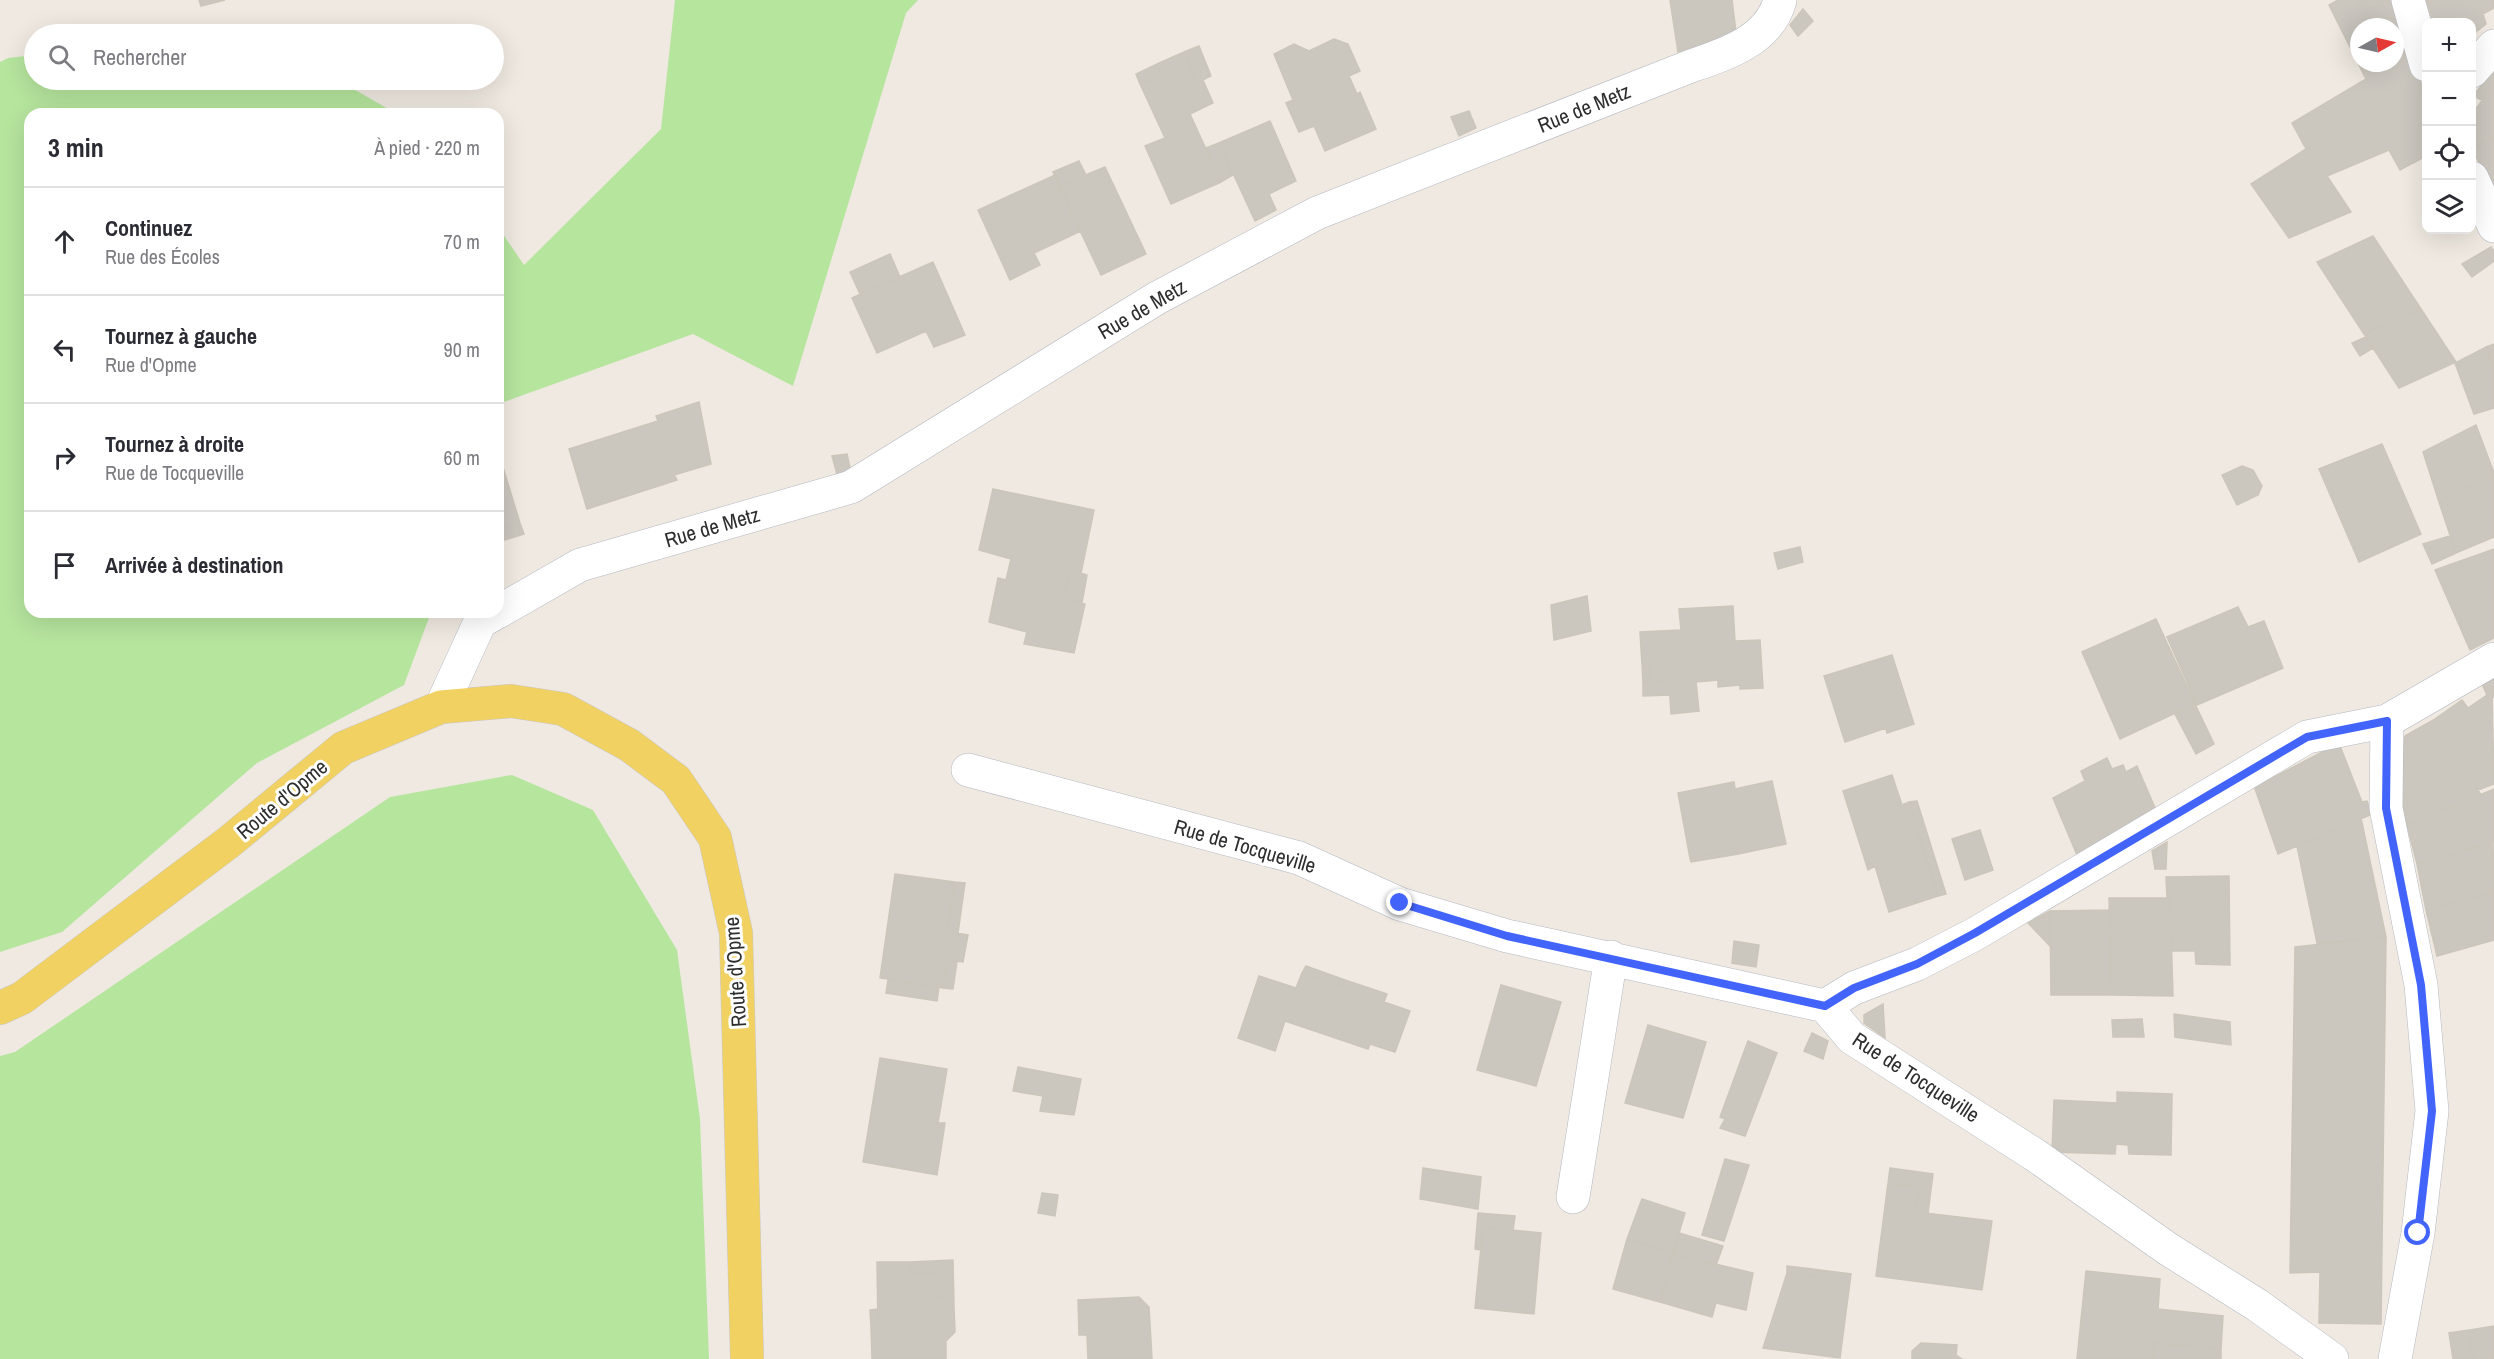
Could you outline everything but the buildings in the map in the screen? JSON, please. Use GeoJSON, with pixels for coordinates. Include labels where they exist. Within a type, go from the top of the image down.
{"type":"FeatureCollection","features":[{"type":"Feature","properties":{"kind":"main road","name":"Route d'Opme"},"geometry":{"type":"LineString","coordinates":[[0,1008],[22,998],[229,843],[343,748],[441,707],[511,701],[563,709],[629,745],[676,780],[715,838],[736,933],[747,1359]]}},
{"type":"Feature","properties":{"kind":"street","name":"Rue de Metz"},"geometry":{"type":"LineString","coordinates":[[504,609],[580,565],[851,487],[1157,298],[1287,229],[1328,209],[1737,50],[1768,24],[1780,0]]}},
{"type":"Feature","properties":{"kind":"street"},"geometry":{"type":"LineString","coordinates":[[2408,0],[2422,48]]}},
{"type":"Feature","properties":{"kind":"street"},"geometry":{"type":"LineString","coordinates":[[2476,66],[2494,46]]}},
{"type":"Feature","properties":{"kind":"street"},"geometry":{"type":"LineString","coordinates":[[2473,180],[2494,226]]}},
{"type":"Feature","properties":{"kind":"street","name":"Rue de Metz"},"geometry":{"type":"LineString","coordinates":[[441,707],[480,622],[487,618]]}},
{"type":"Feature","properties":{"kind":"street"},"geometry":{"type":"LineString","coordinates":[[1825,1006],[1854,988],[1917,964],[1975,933],[2307,737],[2387,721],[2494,659]]}},
{"type":"Feature","properties":{"kind":"street"},"geometry":{"type":"LineString","coordinates":[[2387,721],[2386,808],[2421,985],[2432,1111],[2418,1233],[2395,1359]]}},
{"type":"Feature","properties":{"kind":"street","name":"Rue de Tocqueville"},"geometry":{"type":"LineString","coordinates":[[968,771],[1299,858],[1400,903],[1507,936],[1611,957],[1825,1006],[1852,1038],[2035,1155],[2168,1249],[2257,1305],[2332,1359]]}},
{"type":"Feature","properties":{"kind":"street"},"geometry":{"type":"LineString","coordinates":[[1573,1197],[1611,957]]}},
{"type":"Feature","properties":{"kind":"green space"},"geometry":{"type":"Polygon","coordinates":[[[675,0],[918,0],[906,13],[793,386],[693,334],[504,402],[504,236],[524,265],[661,129],[675,0]]]}},
{"type":"Feature","properties":{"kind":"green space"},"geometry":{"type":"Polygon","coordinates":[[[24,56],[24,90],[355,90],[387,108],[24,108],[24,618],[429,618],[404,685],[257,763],[62,932],[0,952],[0,62],[8,58],[24,56]]]}},
{"type":"Feature","properties":{"kind":"green space"},"geometry":{"type":"Polygon","coordinates":[[[512,775],[593,810],[677,950],[700,1119],[709,1359],[0,1359],[0,1056],[15,1052],[390,797],[512,775]]]}},
{"type":"Feature","properties":{"kind":"route"},"geometry":{"type":"LineString","coordinates":[[1400,903],[1507,936],[1611,957],[1825,1006],[1854,988],[1917,964],[1975,933],[2307,737],[2387,721],[2386,808],[2421,985],[2432,1111],[2418,1233]]}}]}
